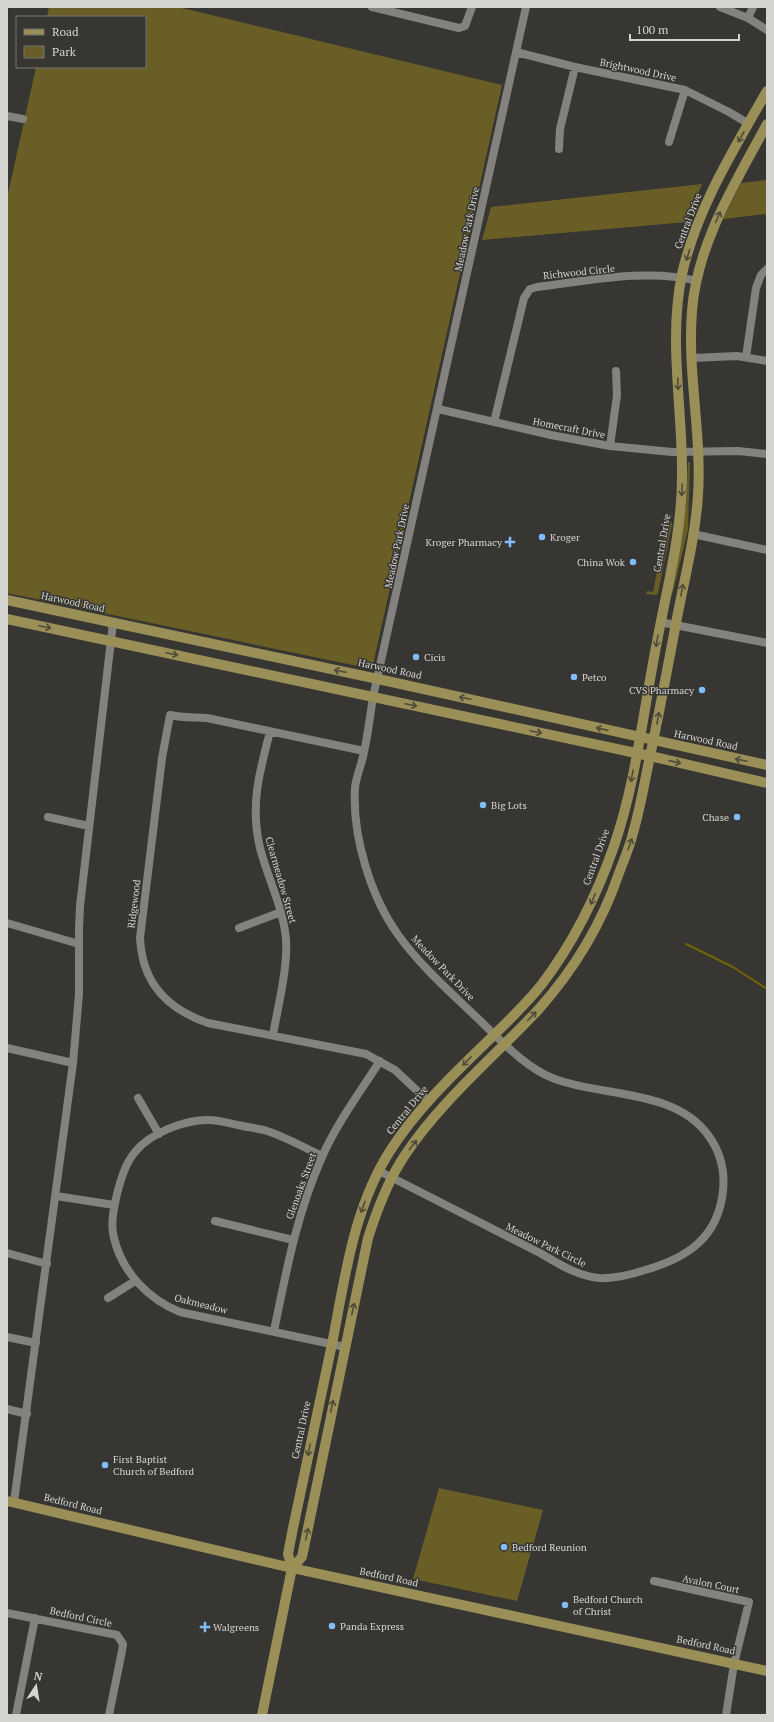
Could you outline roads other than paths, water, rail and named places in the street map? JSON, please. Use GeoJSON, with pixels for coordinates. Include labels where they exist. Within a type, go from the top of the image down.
{"type":"FeatureCollection","features":[{"type":"Feature","properties":{"kind":"main road","name":"Central Drive"},"geometry":{"type":"LineString","coordinates":[[262,1715],[292,1568],[288,1554],[352,1242],[370,1187],[389,1153],[428,1101],[495,1034],[542,984],[554,967],[586,914],[607,864],[625,811],[679,527],[682,476],[676,339],[677,309],[682,277],[687,255],[706,203],[767,91]]}},
{"type":"Feature","properties":{"kind":"main road","name":"Central Drive"},"geometry":{"type":"LineString","coordinates":[[292,1568],[302,1557],[368,1238],[374,1218],[391,1178],[406,1154],[432,1120],[539,1008],[566,975],[601,916],[621,869],[633,834],[694,534],[698,496],[698,452],[692,358],[692,308],[697,281],[714,228],[727,198],[767,124]]}},
{"type":"Feature","properties":{"kind":"main road","name":"Harwood Road"},"geometry":{"type":"LineString","coordinates":[[7,600],[378,679],[767,765]]}},
{"type":"Feature","properties":{"kind":"main road"},"geometry":{"type":"LineString","coordinates":[[7,618],[650,756],[767,783]]}},
{"type":"Feature","properties":{"kind":"main road"},"geometry":{"type":"LineString","coordinates":[[500,724],[504,707]]}},
{"type":"Feature","properties":{"kind":"main road"},"geometry":{"type":"LineString","coordinates":[[607,864],[621,869]]}},
{"type":"Feature","properties":{"kind":"main road"},"geometry":{"type":"LineString","coordinates":[[554,967],[566,975]]}},
{"type":"Feature","properties":{"kind":"main road","name":"Bedford Road"},"geometry":{"type":"LineString","coordinates":[[10,1502],[292,1568],[767,1671]]}},
{"type":"Feature","properties":{"kind":"street"},"geometry":{"type":"LineString","coordinates":[[372,7],[454,27],[465,26],[472,7]]}},
{"type":"Feature","properties":{"kind":"street","name":"Meadow Park Drive"},"geometry":{"type":"LineString","coordinates":[[505,1044],[420,962],[400,938],[382,906],[365,865],[357,830],[355,786],[364,751],[373,697],[526,7]]}},
{"type":"Feature","properties":{"kind":"street"},"geometry":{"type":"LineString","coordinates":[[720,7],[748,18],[767,30]]}},
{"type":"Feature","properties":{"kind":"street"},"geometry":{"type":"LineString","coordinates":[[748,18],[753,7]]}},
{"type":"Feature","properties":{"kind":"street","name":"Brightwood Drive"},"geometry":{"type":"LineString","coordinates":[[516,52],[575,67],[685,90],[722,108],[749,124]]}},
{"type":"Feature","properties":{"kind":"street"},"geometry":{"type":"LineString","coordinates":[[559,149],[560,129],[575,67]]}},
{"type":"Feature","properties":{"kind":"street"},"geometry":{"type":"LineString","coordinates":[[669,142],[685,90]]}},
{"type":"Feature","properties":{"kind":"street"},"geometry":{"type":"LineString","coordinates":[[7,116],[22,119]]}},
{"type":"Feature","properties":{"kind":"street"},"geometry":{"type":"LineString","coordinates":[[746,357],[756,288],[761,275],[767,269]]}},
{"type":"Feature","properties":{"kind":"street","name":"Richwood Circle"},"geometry":{"type":"LineString","coordinates":[[494,422],[524,298],[530,289],[645,275],[682,277],[697,281]]}},
{"type":"Feature","properties":{"kind":"street"},"geometry":{"type":"LineString","coordinates":[[692,358],[737,356],[767,361]]}},
{"type":"Feature","properties":{"kind":"street"},"geometry":{"type":"LineString","coordinates":[[610,446],[617,395],[616,371]]}},
{"type":"Feature","properties":{"kind":"street","name":"Homecraft Drive"},"geometry":{"type":"LineString","coordinates":[[438,409],[550,435],[610,446],[681,452],[738,451],[767,454]]}},
{"type":"Feature","properties":{"kind":"street"},"geometry":{"type":"LineString","coordinates":[[694,534],[767,550]]}},
{"type":"Feature","properties":{"kind":"street"},"geometry":{"type":"LineString","coordinates":[[660,622],[767,642]]}},
{"type":"Feature","properties":{"kind":"street"},"geometry":{"type":"LineString","coordinates":[[10,1502],[21,1454],[27,1414],[73,1063],[79,994],[80,906],[113,623]]}},
{"type":"Feature","properties":{"kind":"street","name":"Ridgewood"},"geometry":{"type":"LineString","coordinates":[[364,751],[207,718],[183,718],[170,715],[162,758],[140,938],[144,964],[153,985],[171,1005],[190,1017],[208,1023],[356,1051],[380,1061],[395,1070],[428,1101]]}},
{"type":"Feature","properties":{"kind":"street","name":"Clearmeadow Street"},"geometry":{"type":"LineString","coordinates":[[270,732],[258,774],[255,811],[260,849],[281,912],[286,939],[281,987],[273,1035]]}},
{"type":"Feature","properties":{"kind":"street"},"geometry":{"type":"LineString","coordinates":[[48,817],[90,826]]}},
{"type":"Feature","properties":{"kind":"street"},"geometry":{"type":"LineString","coordinates":[[239,928],[281,912]]}},
{"type":"Feature","properties":{"kind":"street"},"geometry":{"type":"LineString","coordinates":[[7,923],[79,944]]}},
{"type":"Feature","properties":{"kind":"street","name":"Meadow Park Circle"},"geometry":{"type":"LineString","coordinates":[[379,1171],[563,1266],[586,1276],[601,1278],[625,1276],[652,1268],[683,1256],[703,1240],[717,1218],[721,1205],[723,1173],[714,1145],[707,1133],[696,1122],[686,1114],[662,1103],[553,1079],[532,1066],[505,1044]]}},
{"type":"Feature","properties":{"kind":"street"},"geometry":{"type":"LineString","coordinates":[[7,1048],[73,1063]]}},
{"type":"Feature","properties":{"kind":"street","name":"Glenoaks Street"},"geometry":{"type":"LineString","coordinates":[[274,1331],[293,1240],[301,1211],[322,1156],[380,1061]]}},
{"type":"Feature","properties":{"kind":"street"},"geometry":{"type":"LineString","coordinates":[[138,1098],[159,1134]]}},
{"type":"Feature","properties":{"kind":"street","name":"Oakmeadow"},"geometry":{"type":"LineString","coordinates":[[322,1156],[281,1136],[264,1130],[214,1121],[192,1121],[174,1126],[159,1134],[135,1152],[128,1163],[122,1176],[114,1205],[112,1221],[114,1238],[120,1258],[135,1280],[146,1291],[168,1307],[180,1312],[345,1347]]}},
{"type":"Feature","properties":{"kind":"street"},"geometry":{"type":"LineString","coordinates":[[56,1196],[114,1205]]}},
{"type":"Feature","properties":{"kind":"street"},"geometry":{"type":"LineString","coordinates":[[216,1221],[293,1240]]}},
{"type":"Feature","properties":{"kind":"street"},"geometry":{"type":"LineString","coordinates":[[7,1253],[47,1264]]}},
{"type":"Feature","properties":{"kind":"street"},"geometry":{"type":"LineString","coordinates":[[108,1298],[135,1280]]}},
{"type":"Feature","properties":{"kind":"street"},"geometry":{"type":"LineString","coordinates":[[7,1337],[36,1343]]}},
{"type":"Feature","properties":{"kind":"street"},"geometry":{"type":"LineString","coordinates":[[7,1409],[27,1414]]}},
{"type":"Feature","properties":{"kind":"street","name":"Avalon Court"},"geometry":{"type":"LineString","coordinates":[[654,1581],[749,1602],[734,1664]]}},
{"type":"Feature","properties":{"kind":"street","name":"Bedford Circle"},"geometry":{"type":"LineString","coordinates":[[7,1612],[117,1635],[123,1644],[122,1659],[109,1715]]}},
{"type":"Feature","properties":{"kind":"street"},"geometry":{"type":"LineString","coordinates":[[16,1715],[35,1618]]}},
{"type":"Feature","properties":{"kind":"street"},"geometry":{"type":"LineString","coordinates":[[726,1715],[734,1664]]}},
{"type":"Feature","properties":{"kind":"waterway"},"geometry":{"type":"LineString","coordinates":[[686,944],[733,967],[767,989]]}},
{"type":"Feature","properties":{"kind":"place","name":"Kroger"},"geometry":{"type":"Point","coordinates":[542,537]}},
{"type":"Feature","properties":{"kind":"place","name":"Kroger Pharmacy"},"geometry":{"type":"Point","coordinates":[510,542]}},
{"type":"Feature","properties":{"kind":"place","name":"China Wok"},"geometry":{"type":"Point","coordinates":[633,562]}},
{"type":"Feature","properties":{"kind":"place","name":"Cicis"},"geometry":{"type":"Point","coordinates":[416,657]}},
{"type":"Feature","properties":{"kind":"place","name":"Petco"},"geometry":{"type":"Point","coordinates":[574,677]}},
{"type":"Feature","properties":{"kind":"place","name":"CVS Pharmacy"},"geometry":{"type":"Point","coordinates":[702,690]}},
{"type":"Feature","properties":{"kind":"place","name":"Big Lots"},"geometry":{"type":"Point","coordinates":[483,805]}},
{"type":"Feature","properties":{"kind":"place","name":"Chase"},"geometry":{"type":"Point","coordinates":[737,817]}},
{"type":"Feature","properties":{"kind":"place","name":"First Baptist Church of Bedford"},"geometry":{"type":"Point","coordinates":[105,1465]}},
{"type":"Feature","properties":{"kind":"place","name":"Bedford Reunion"},"geometry":{"type":"Point","coordinates":[504,1547]}},
{"type":"Feature","properties":{"kind":"place","name":"Bedford Church of Christ"},"geometry":{"type":"Point","coordinates":[565,1605]}},
{"type":"Feature","properties":{"kind":"place","name":"Panda Express"},"geometry":{"type":"Point","coordinates":[332,1626]}},
{"type":"Feature","properties":{"kind":"place","name":"Walgreens"},"geometry":{"type":"Point","coordinates":[205,1627]}}]}
